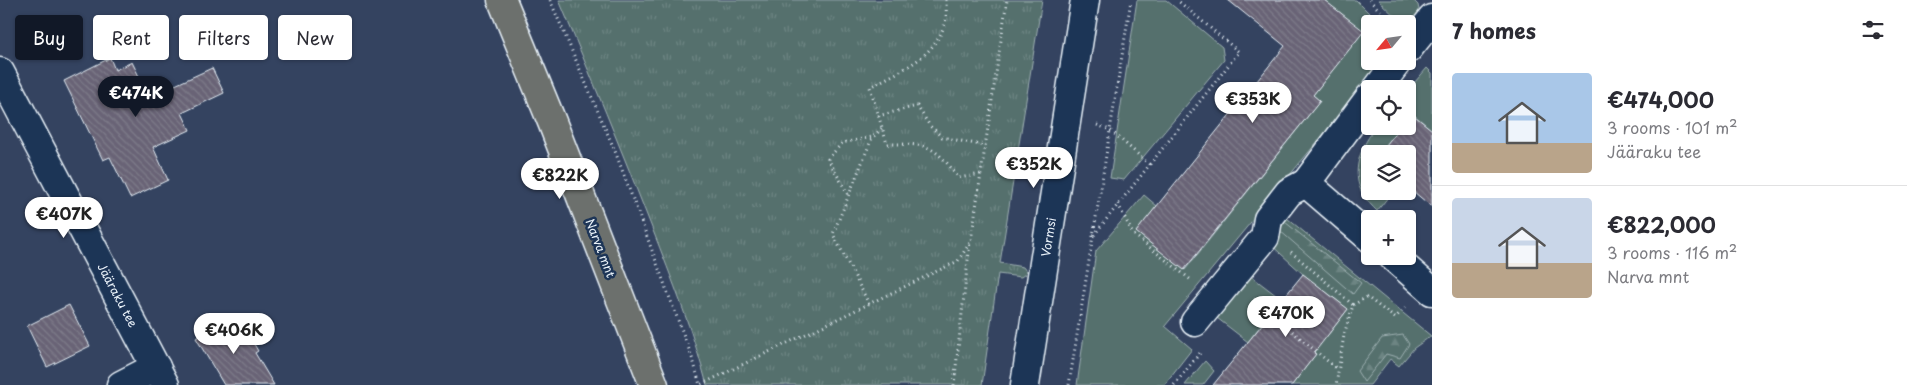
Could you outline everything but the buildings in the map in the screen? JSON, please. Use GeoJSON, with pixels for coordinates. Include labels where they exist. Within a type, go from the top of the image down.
{"type":"FeatureCollection","features":[{"type":"Feature","properties":{"kind":"main road","name":"Narva mnt"},"geometry":{"type":"LineString","coordinates":[[502,0],[552,122],[654,385]]}},
{"type":"Feature","properties":{"kind":"street","name":"Vormsi"},"geometry":{"type":"LineString","coordinates":[[1025,385],[1085,0]]}},
{"type":"Feature","properties":{"kind":"street"},"geometry":{"type":"LineString","coordinates":[[1416,39],[1432,19]]}},
{"type":"Feature","properties":{"kind":"street"},"geometry":{"type":"LineString","coordinates":[[1383,80],[1391,70]]}},
{"type":"Feature","properties":{"kind":"street","name":"Jääraku tee"},"geometry":{"type":"LineString","coordinates":[[0,72],[161,376]]}},
{"type":"Feature","properties":{"kind":"street"},"geometry":{"type":"LineString","coordinates":[[1195,322],[1265,237],[1268,219],[1290,192],[1306,183],[1361,109]]}},
{"type":"Feature","properties":{"kind":"street"},"geometry":{"type":"LineString","coordinates":[[1306,183],[1361,230]]}},
{"type":"Feature","properties":{"kind":"street"},"geometry":{"type":"LineString","coordinates":[[1402,265],[1429,288]]}},
{"type":"Feature","properties":{"kind":"street"},"geometry":{"type":"LineString","coordinates":[[121,385],[161,376]]}},
{"type":"Feature","properties":{"kind":"path"},"geometry":{"type":"LineString","coordinates":[[550,0],[615,151],[694,363],[700,385],[958,261],[970,242]]}},
{"type":"Feature","properties":{"kind":"path"},"geometry":{"type":"LineString","coordinates":[[946,0],[945,23],[937,40],[924,55],[906,70],[870,87],[887,144],[914,144],[932,148],[960,178],[981,174]]}},
{"type":"Feature","properties":{"kind":"path"},"geometry":{"type":"LineString","coordinates":[[954,385],[970,242],[1007,0]]}},
{"type":"Feature","properties":{"kind":"path"},"geometry":{"type":"LineString","coordinates":[[1069,385],[1131,0]]}},
{"type":"Feature","properties":{"kind":"path"},"geometry":{"type":"LineString","coordinates":[[1094,235],[1239,52],[1177,0]]}},
{"type":"Feature","properties":{"kind":"path"},"geometry":{"type":"LineString","coordinates":[[1369,0],[1384,15]]}},
{"type":"Feature","properties":{"kind":"path"},"geometry":{"type":"LineString","coordinates":[[1380,11],[1380,15]]}},
{"type":"Feature","properties":{"kind":"path"},"geometry":{"type":"LineString","coordinates":[[878,116],[917,106],[930,126],[942,137],[985,146]]}},
{"type":"Feature","properties":{"kind":"path"},"geometry":{"type":"LineString","coordinates":[[1067,114],[1110,130],[1150,165]]}},
{"type":"Feature","properties":{"kind":"path"},"geometry":{"type":"LineString","coordinates":[[869,304],[832,234],[873,137],[882,128]]}},
{"type":"Feature","properties":{"kind":"path"},"geometry":{"type":"LineString","coordinates":[[848,194],[828,159],[842,143],[873,137]]}},
{"type":"Feature","properties":{"kind":"path"},"geometry":{"type":"LineString","coordinates":[[1118,204],[1133,234],[1193,281]]}},
{"type":"Feature","properties":{"kind":"path"},"geometry":{"type":"LineString","coordinates":[[1288,249],[1353,305]]}},
{"type":"Feature","properties":{"kind":"path"},"geometry":{"type":"LineString","coordinates":[[1336,385],[1344,335],[1353,305],[1367,297],[1395,318],[1429,288]]}},
{"type":"Feature","properties":{"kind":"path"},"geometry":{"type":"LineString","coordinates":[[1249,294],[1338,369]]}},
{"type":"Feature","properties":{"kind":"green space"},"geometry":{"type":"Polygon","coordinates":[[[559,0],[1042,0],[1000,263],[1023,267],[1026,271],[1021,277],[998,274],[982,385],[707,385],[689,325],[667,267],[559,0]]]}},
{"type":"Feature","properties":{"kind":"green space"},"geometry":{"type":"Polygon","coordinates":[[[1137,0],[1166,0],[1222,47],[1224,60],[1124,180],[1110,178],[1137,0]]]}},
{"type":"Feature","properties":{"kind":"green space"},"geometry":{"type":"Polygon","coordinates":[[[1324,0],[1356,0],[1371,15],[1361,15],[1361,29],[1324,0]]]}},
{"type":"Feature","properties":{"kind":"green space"},"geometry":{"type":"Polygon","coordinates":[[[1378,0],[1413,0],[1418,5],[1420,15],[1416,19],[1416,15],[1394,15],[1378,0]]]}},
{"type":"Feature","properties":{"kind":"green space"},"geometry":{"type":"Polygon","coordinates":[[[1361,34],[1361,70],[1377,70],[1368,80],[1361,80],[1361,89],[1165,326],[1192,349],[1164,385],[1077,385],[1096,251],[1144,195],[1157,206],[1136,232],[1185,270],[1320,101],[1313,95],[1361,34]]]}},
{"type":"Feature","properties":{"kind":"green space"},"geometry":{"type":"Polygon","coordinates":[[[1427,68],[1432,73],[1432,130],[1416,116],[1416,81],[1427,68]]]}},
{"type":"Feature","properties":{"kind":"green space"},"geometry":{"type":"Polygon","coordinates":[[[1370,135],[1394,135],[1386,145],[1364,145],[1370,135]]]}},
{"type":"Feature","properties":{"kind":"green space"},"geometry":{"type":"Polygon","coordinates":[[[1361,153],[1361,189],[1357,178],[1361,153]]]}},
{"type":"Feature","properties":{"kind":"green space"},"geometry":{"type":"Polygon","coordinates":[[[1367,200],[1386,200],[1378,210],[1367,200]]]}},
{"type":"Feature","properties":{"kind":"green space"},"geometry":{"type":"Polygon","coordinates":[[[1282,214],[1431,336],[1414,348],[1399,366],[1390,359],[1370,385],[1292,385],[1316,354],[1268,316],[1248,342],[1217,318],[1251,276],[1328,335],[1348,309],[1303,274],[1269,243],[1282,214]]]}},
{"type":"Feature","properties":{"kind":"green space"},"geometry":{"type":"Polygon","coordinates":[[[1285,222],[1361,283],[1353,294],[1279,230],[1285,222]]]}},
{"type":"Feature","properties":{"kind":"green space"},"geometry":{"type":"Polygon","coordinates":[[[1403,335],[1409,344],[1400,358],[1386,354],[1364,382],[1357,371],[1382,338],[1403,335]]]}},
{"type":"Feature","properties":{"kind":"green space"},"geometry":{"type":"Polygon","coordinates":[[[1205,361],[1214,371],[1203,385],[1185,385],[1205,361]]]}}]}
